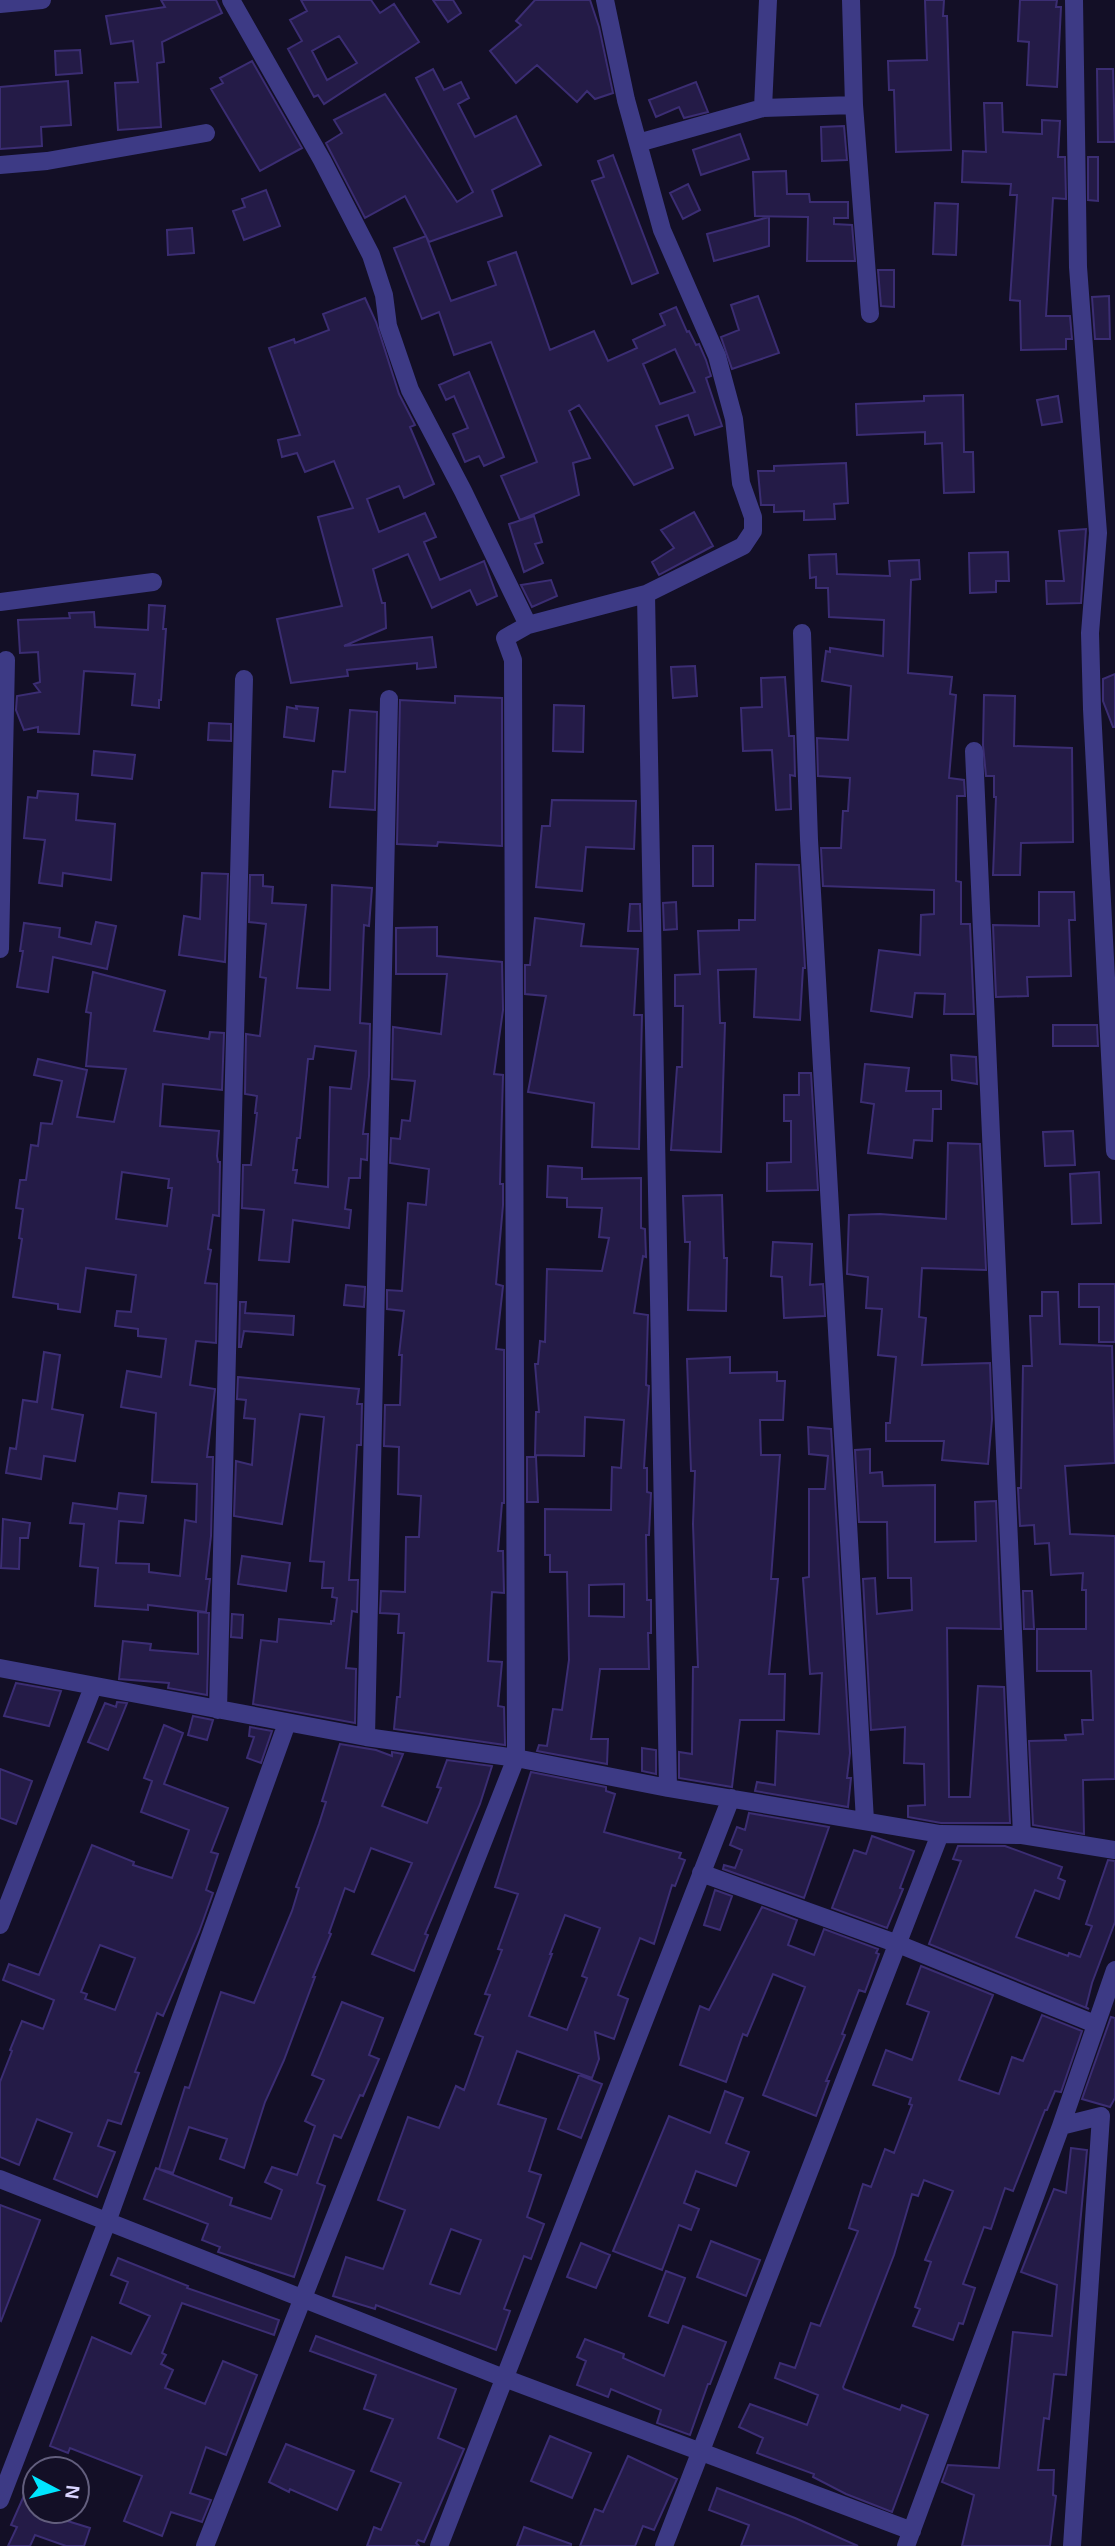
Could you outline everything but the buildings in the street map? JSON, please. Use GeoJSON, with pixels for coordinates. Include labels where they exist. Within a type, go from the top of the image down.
{"type":"FeatureCollection","features":[{"type":"Feature","properties":{"kind":"street"},"geometry":{"type":"LineString","coordinates":[[0,4],[43,0]]}},
{"type":"Feature","properties":{"kind":"street"},"geometry":{"type":"LineString","coordinates":[[231,0],[322,160],[371,255],[384,295],[388,327],[410,390],[528,625]]}},
{"type":"Feature","properties":{"kind":"street"},"geometry":{"type":"LineString","coordinates":[[205,2546],[516,1758],[513,660],[505,638],[528,625],[646,594],[743,546],[753,531],[753,517],[741,482],[734,419],[717,356],[662,230],[626,100],[605,0]]}},
{"type":"Feature","properties":{"kind":"street"},"geometry":{"type":"LineString","coordinates":[[762,108],[768,0]]}},
{"type":"Feature","properties":{"kind":"street"},"geometry":{"type":"LineString","coordinates":[[851,0],[854,105],[870,314]]}},
{"type":"Feature","properties":{"kind":"street"},"geometry":{"type":"LineString","coordinates":[[1074,0],[1078,267],[1098,533],[1090,634],[1092,709],[1115,1152]]}},
{"type":"Feature","properties":{"kind":"street"},"geometry":{"type":"LineString","coordinates":[[638,143],[762,108],[854,105]]}},
{"type":"Feature","properties":{"kind":"street"},"geometry":{"type":"LineString","coordinates":[[0,165],[47,161],[206,133]]}},
{"type":"Feature","properties":{"kind":"street"},"geometry":{"type":"LineString","coordinates":[[0,602],[153,582]]}},
{"type":"Feature","properties":{"kind":"street"},"geometry":{"type":"LineString","coordinates":[[646,594],[668,1788]]}},
{"type":"Feature","properties":{"kind":"street"},"geometry":{"type":"LineString","coordinates":[[802,633],[809,841],[865,1821]]}},
{"type":"Feature","properties":{"kind":"street"},"geometry":{"type":"LineString","coordinates":[[0,949],[6,660]]}},
{"type":"Feature","properties":{"kind":"street"},"geometry":{"type":"LineString","coordinates":[[218,1710],[244,679]]}},
{"type":"Feature","properties":{"kind":"street"},"geometry":{"type":"LineString","coordinates":[[366,1737],[389,699]]}},
{"type":"Feature","properties":{"kind":"street"},"geometry":{"type":"LineString","coordinates":[[974,751],[1022,1835]]}},
{"type":"Feature","properties":{"kind":"street"},"geometry":{"type":"LineString","coordinates":[[0,1668],[286,1723],[516,1758],[668,1788],[940,1834],[1022,1835],[1115,1850]]}},
{"type":"Feature","properties":{"kind":"street"},"geometry":{"type":"LineString","coordinates":[[0,1925],[93,1686]]}},
{"type":"Feature","properties":{"kind":"street"},"geometry":{"type":"LineString","coordinates":[[0,2500],[107,2222],[286,1723]]}},
{"type":"Feature","properties":{"kind":"street"},"geometry":{"type":"LineString","coordinates":[[439,2546],[731,1798]]}},
{"type":"Feature","properties":{"kind":"street"},"geometry":{"type":"LineString","coordinates":[[664,2546],[940,1834]]}},
{"type":"Feature","properties":{"kind":"street"},"geometry":{"type":"LineString","coordinates":[[701,1873],[898,1944],[1095,2024]]}},
{"type":"Feature","properties":{"kind":"street"},"geometry":{"type":"LineString","coordinates":[[0,2179],[701,2453],[909,2538],[1061,2126],[1095,2024],[1109,2003],[1115,1970]]}},
{"type":"Feature","properties":{"kind":"street"},"geometry":{"type":"LineString","coordinates":[[1061,2126],[1108,2116],[1072,2546]]}}]}
